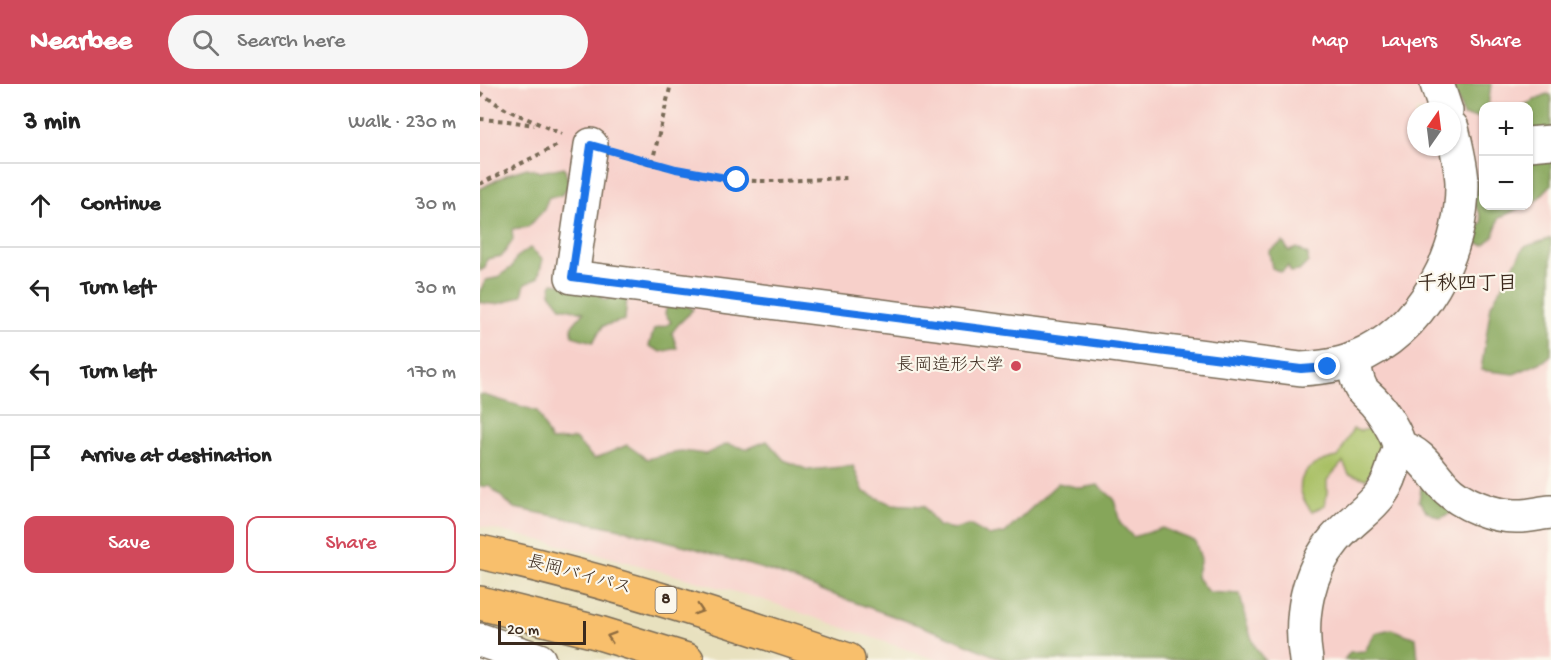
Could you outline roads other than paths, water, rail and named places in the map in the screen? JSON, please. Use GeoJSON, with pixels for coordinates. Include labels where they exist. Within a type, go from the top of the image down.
{"type":"FeatureCollection","features":[{"type":"Feature","properties":{"kind":"highway","name":"長岡バイパス"},"geometry":{"type":"LineString","coordinates":[[480,552],[536,564],[693,608],[848,660]]}},
{"type":"Feature","properties":{"kind":"highway"},"geometry":{"type":"LineString","coordinates":[[480,603],[596,632],[687,660]]}},
{"type":"Feature","properties":{"kind":"street"},"geometry":{"type":"LineString","coordinates":[[1437,84],[1443,102]]}},
{"type":"Feature","properties":{"kind":"street"},"geometry":{"type":"LineString","coordinates":[[581,141],[572,277],[1301,369],[1328,367],[1354,359],[1378,346],[1398,331],[1432,292],[1445,266],[1461,210],[1464,144]]}},
{"type":"Feature","properties":{"kind":"street"},"geometry":{"type":"LineString","coordinates":[[1533,144],[1551,142]]}},
{"type":"Feature","properties":{"kind":"street"},"geometry":{"type":"LineString","coordinates":[[1306,660],[1304,614],[1312,578],[1336,538],[1379,498],[1386,488],[1399,447],[1384,415],[1363,390],[1356,377],[1354,359]]}},
{"type":"Feature","properties":{"kind":"street"},"geometry":{"type":"LineString","coordinates":[[1399,447],[1411,450],[1422,459],[1445,487],[1476,509],[1517,516],[1551,512]]}},
{"type":"Feature","properties":{"kind":"street"},"geometry":{"type":"LineString","coordinates":[[480,640],[539,660]]}},
{"type":"Feature","properties":{"kind":"place","name":"長岡造形大学"},"geometry":{"type":"Point","coordinates":[1016,366]}},
{"type":"Feature","properties":{"kind":"district","name":"千秋四丁目"},"geometry":{"type":"Point","coordinates":[1467,285]}}]}
